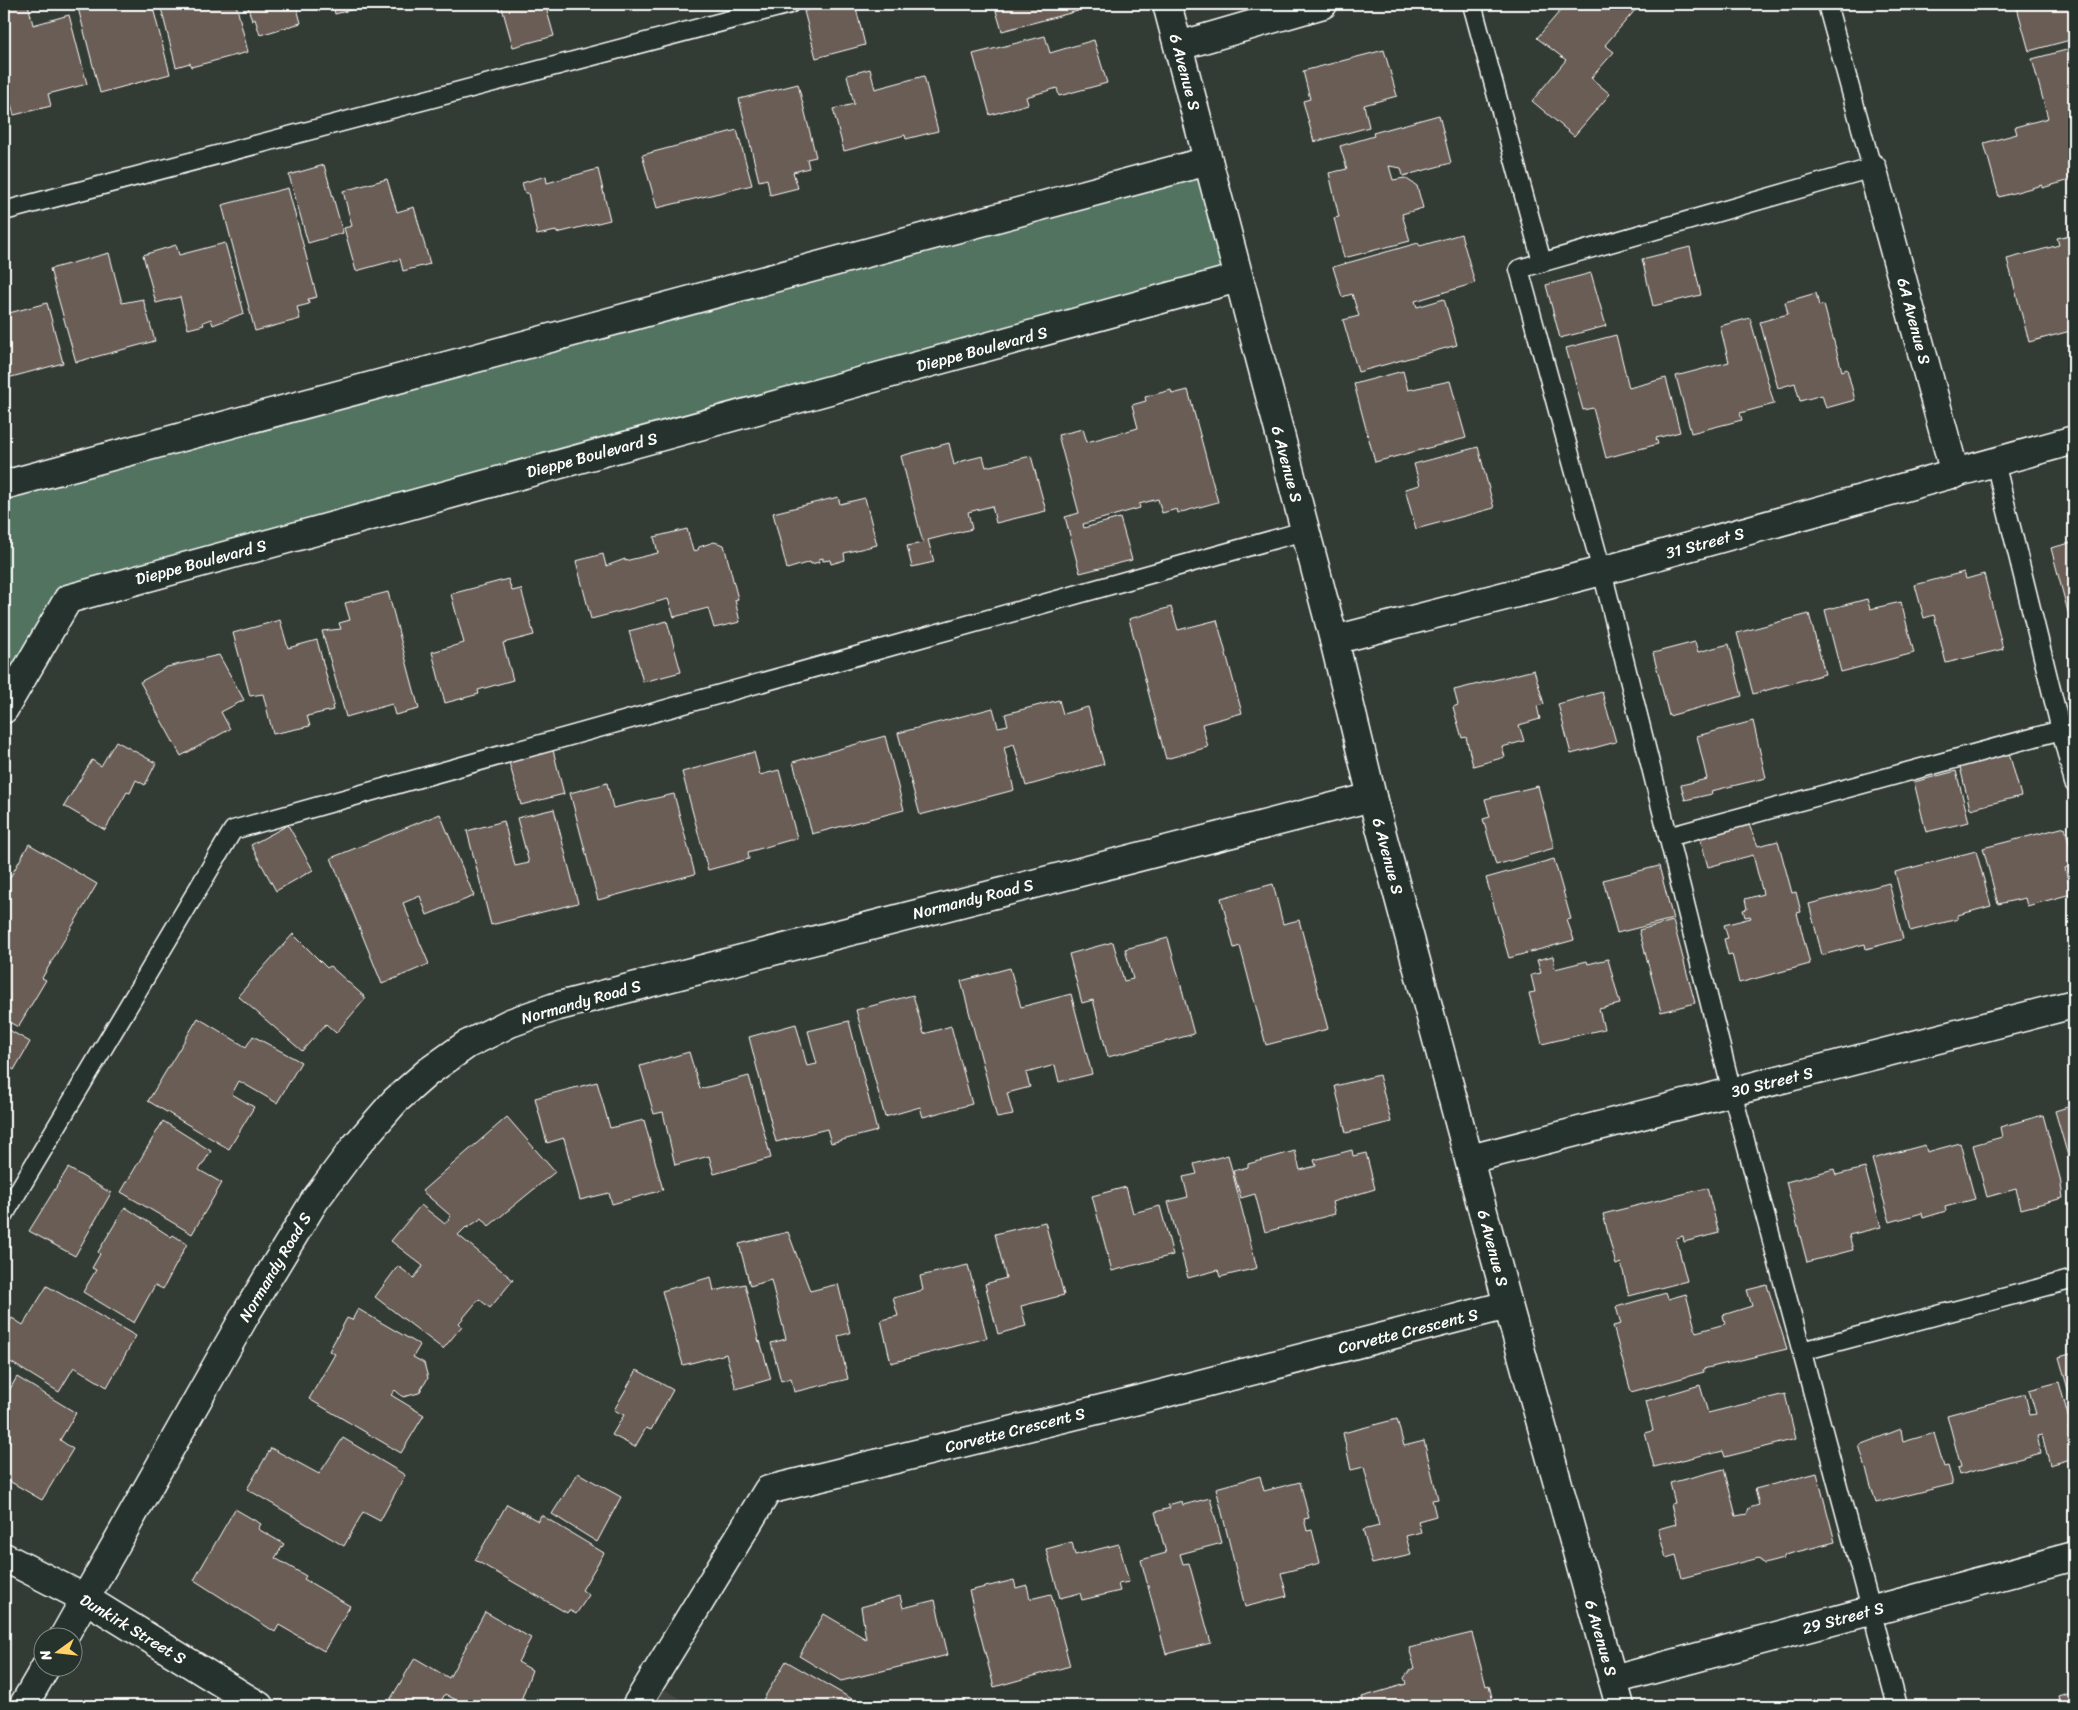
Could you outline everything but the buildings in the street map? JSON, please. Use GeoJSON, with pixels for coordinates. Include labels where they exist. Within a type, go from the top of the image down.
{"type":"FeatureCollection","features":[{"type":"Feature","properties":{"kind":"street","name":"6 Avenue S"},"geometry":{"type":"LineString","coordinates":[[1167,4],[1334,640],[1372,797],[1508,1305],[1620,1706]]}},
{"type":"Feature","properties":{"kind":"street"},"geometry":{"type":"LineString","coordinates":[[1179,46],[1323,4]]}},
{"type":"Feature","properties":{"kind":"street"},"geometry":{"type":"LineString","coordinates":[[4,485],[1208,161]]}},
{"type":"Feature","properties":{"kind":"street","name":"6A Avenue S"},"geometry":{"type":"LineString","coordinates":[[1872,168],[1955,474]]}},
{"type":"Feature","properties":{"kind":"street","name":"Dieppe Boulevard S"},"geometry":{"type":"LineString","coordinates":[[4,709],[68,599],[1238,278]]}},
{"type":"Feature","properties":{"kind":"street","name":"31 Street S"},"geometry":{"type":"LineString","coordinates":[[1334,640],[1602,571],[2074,440]]}},
{"type":"Feature","properties":{"kind":"street","name":"Normandy Road S"},"geometry":{"type":"LineString","coordinates":[[69,1628],[247,1312],[315,1200],[354,1148],[395,1101],[428,1072],[466,1045],[510,1023],[555,1007],[1372,797]]}},
{"type":"Feature","properties":{"kind":"street","name":"30 Street S"},"geometry":{"type":"LineString","coordinates":[[1470,1159],[2074,1004]]}},
{"type":"Feature","properties":{"kind":"street","name":"Corvette Crescent S"},"geometry":{"type":"LineString","coordinates":[[642,1704],[768,1490],[1134,1402],[1508,1305]]}},
{"type":"Feature","properties":{"kind":"street","name":"29 Street S"},"geometry":{"type":"LineString","coordinates":[[1613,1680],[2074,1556]]}},
{"type":"Feature","properties":{"kind":"street","name":"Dunkirk Street S"},"geometry":{"type":"LineString","coordinates":[[4,1557],[86,1599],[259,1706]]}},
{"type":"Feature","properties":{"kind":"street"},"geometry":{"type":"LineString","coordinates":[[23,1706],[39,1678]]}},
{"type":"Feature","properties":{"kind":"lane"},"geometry":{"type":"LineString","coordinates":[[4,211],[790,4]]}},
{"type":"Feature","properties":{"kind":"lane"},"geometry":{"type":"LineString","coordinates":[[1472,4],[1542,262]]}},
{"type":"Feature","properties":{"kind":"lane"},"geometry":{"type":"LineString","coordinates":[[1827,4],[1872,168],[1519,268],[1602,571],[1732,1092],[1898,1706]]}},
{"type":"Feature","properties":{"kind":"lane"},"geometry":{"type":"LineString","coordinates":[[1995,462],[2074,783]]}},
{"type":"Feature","properties":{"kind":"lane"},"geometry":{"type":"LineString","coordinates":[[4,1215],[233,830],[1304,531]]}},
{"type":"Feature","properties":{"kind":"lane"},"geometry":{"type":"LineString","coordinates":[[1668,837],[2061,730]]}},
{"type":"Feature","properties":{"kind":"lane"},"geometry":{"type":"LineString","coordinates":[[1802,1352],[2074,1278]]}},
{"type":"Feature","properties":{"kind":"shaded area"},"geometry":{"type":"Polygon","coordinates":[[[651,1681],[693,1706],[636,1706],[651,1681]]]}},
{"type":"Feature","properties":{"kind":"green space"},"geometry":{"type":"Polygon","coordinates":[[[1208,161],[1238,278],[68,599],[4,709],[4,485],[1208,161]]]}}]}
